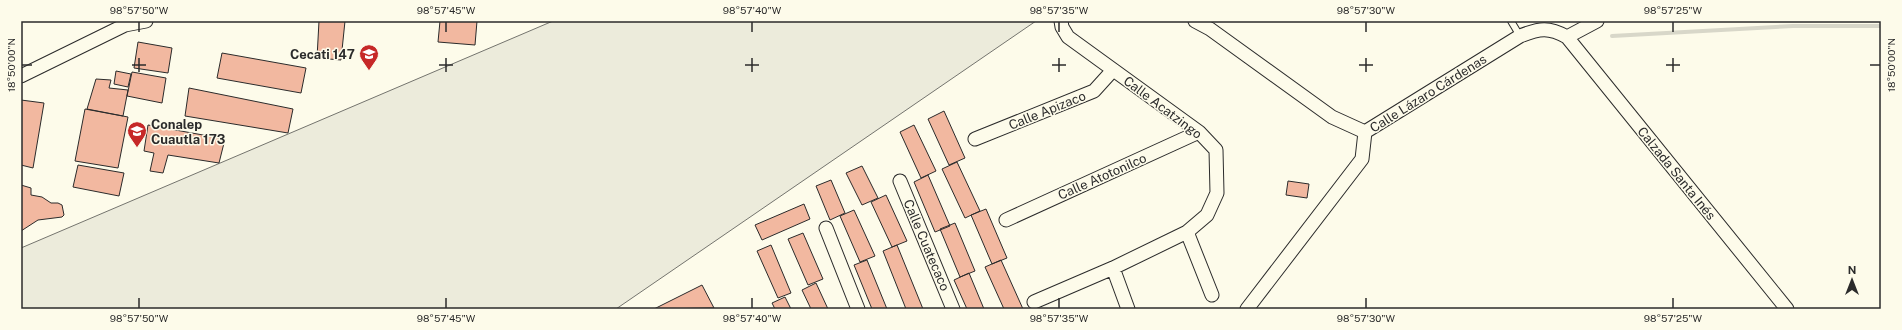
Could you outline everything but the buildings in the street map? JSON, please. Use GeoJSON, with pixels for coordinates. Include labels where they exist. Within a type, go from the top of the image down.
{"type":"FeatureCollection","features":[{"type":"Feature","properties":{"kind":"street"},"geometry":{"type":"LineString","coordinates":[[21,76],[125,25],[146,21]]}},
{"type":"Feature","properties":{"kind":"street","name":"Calle Lázaro Cárdenas"},"geometry":{"type":"LineString","coordinates":[[1195,21],[1210,29],[1332,116],[1365,132],[1520,36],[1532,31],[1546,30],[1557,32],[1567,37]]}},
{"type":"Feature","properties":{"kind":"street"},"geometry":{"type":"LineString","coordinates":[[1567,37],[1596,21]]}},
{"type":"Feature","properties":{"kind":"street","name":"Calle Acatzingo"},"geometry":{"type":"LineString","coordinates":[[1034,302],[1113,268],[1187,232],[1207,215],[1218,193],[1216,150],[1199,132],[1068,36],[1061,24]]}},
{"type":"Feature","properties":{"kind":"street","name":"Calzada Santa Inés"},"geometry":{"type":"LineString","coordinates":[[1567,37],[1787,309]]}},
{"type":"Feature","properties":{"kind":"street","name":"Calle Apizaco"},"geometry":{"type":"LineString","coordinates":[[975,140],[1094,91],[1113,70]]}},
{"type":"Feature","properties":{"kind":"street","name":"Calle Atotonilco"},"geometry":{"type":"LineString","coordinates":[[1006,220],[1199,132]]}},
{"type":"Feature","properties":{"kind":"street"},"geometry":{"type":"LineString","coordinates":[[1247,309],[1362,159],[1365,132]]}},
{"type":"Feature","properties":{"kind":"street","name":"Calle Cuatecaco"},"geometry":{"type":"LineString","coordinates":[[900,181],[953,309]]}},
{"type":"Feature","properties":{"kind":"street"},"geometry":{"type":"LineString","coordinates":[[826,228],[858,309]]}},
{"type":"Feature","properties":{"kind":"street"},"geometry":{"type":"LineString","coordinates":[[1187,232],[1212,295]]}},
{"type":"Feature","properties":{"kind":"street"},"geometry":{"type":"LineString","coordinates":[[1113,268],[1128,309]]}},
{"type":"Feature","properties":{"kind":"lane"},"geometry":{"type":"LineString","coordinates":[[1511,21],[1520,36]]}},
{"type":"Feature","properties":{"kind":"shaded area"},"geometry":{"type":"Polygon","coordinates":[[[553,21],[1036,21],[616,309],[21,309],[21,248],[553,21]]]}},
{"type":"Feature","properties":{"kind":"waterway"},"geometry":{"type":"LineString","coordinates":[[1612,36],[1793,26],[1881,26]]}},
{"type":"Feature","properties":{"kind":"place","name":"Cecati 147"},"geometry":{"type":"Point","coordinates":[369,71]}},
{"type":"Feature","properties":{"kind":"place","name":"Conalep Cuautla 173"},"geometry":{"type":"Point","coordinates":[137,148]}}]}
